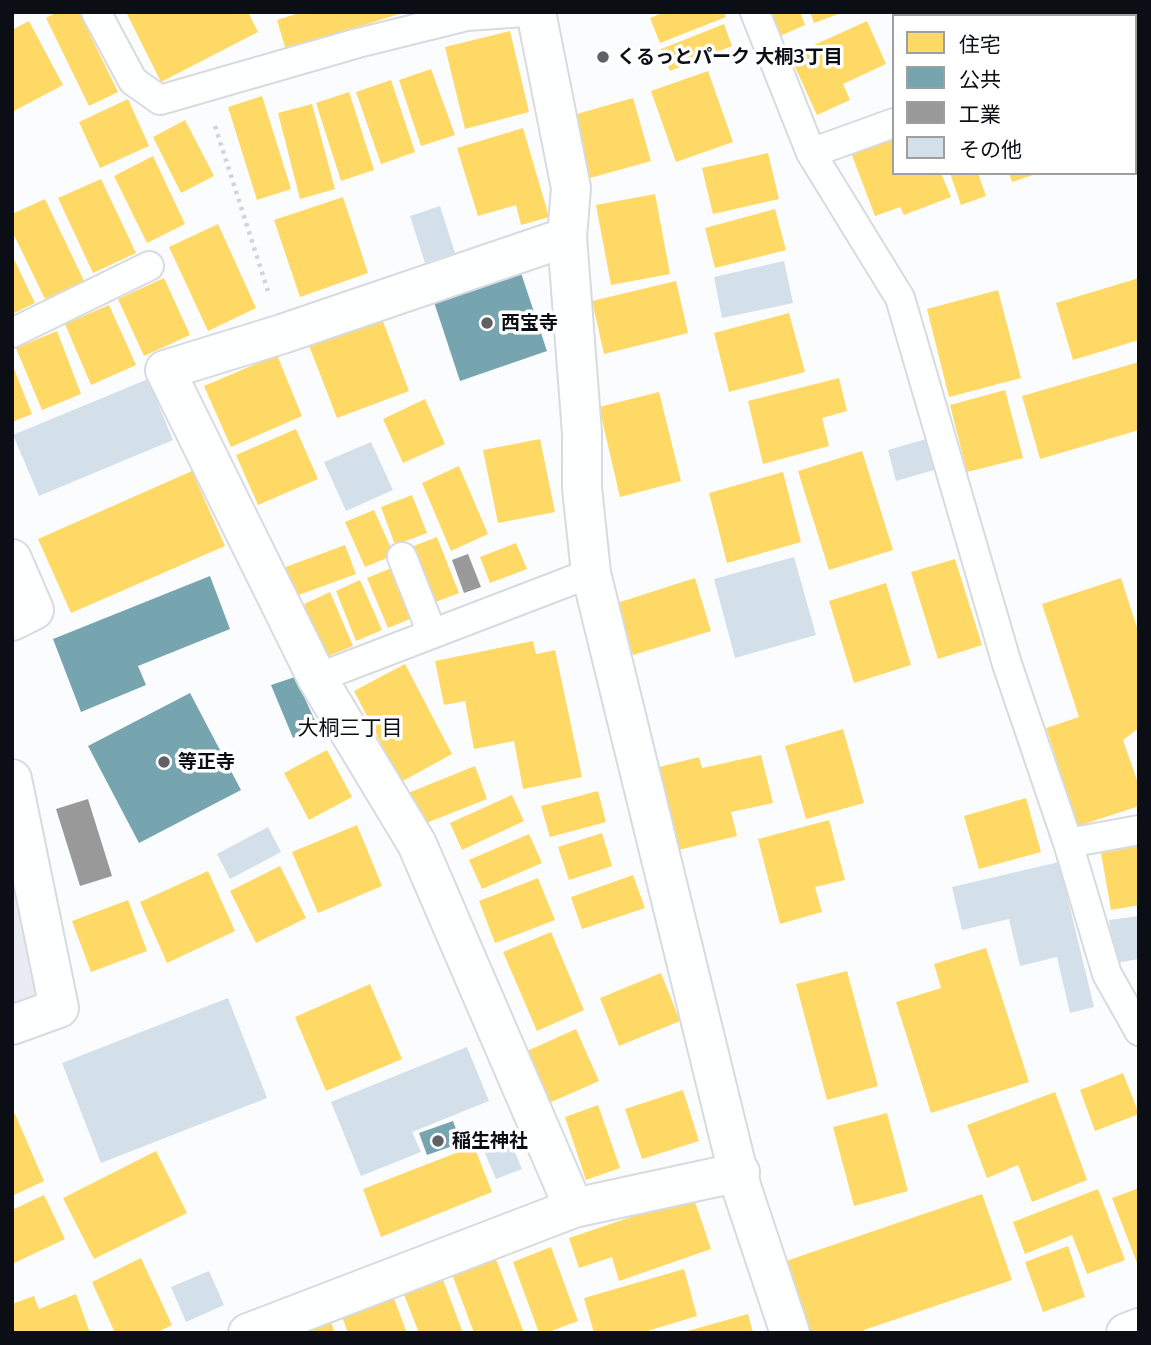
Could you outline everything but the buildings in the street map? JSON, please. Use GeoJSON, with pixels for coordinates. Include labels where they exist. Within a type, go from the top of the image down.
{"type":"FeatureCollection","features":[{"type":"Feature","properties":{"kind":"street"},"geometry":{"type":"LineString","coordinates":[[536,12],[571,188],[567,237],[582,433],[582,488],[591,573],[740,1172],[742,1189],[790,1333]]}},
{"type":"Feature","properties":{"kind":"street"},"geometry":{"type":"LineString","coordinates":[[567,237],[282,334],[166,370],[317,678],[417,844],[574,1208]]}},
{"type":"Feature","properties":{"kind":"street"},"geometry":{"type":"LineString","coordinates":[[12,559],[34,610],[12,621]]}},
{"type":"Feature","properties":{"kind":"street"},"geometry":{"type":"LineString","coordinates":[[12,779],[59,1007],[12,1025]]}},
{"type":"Feature","properties":{"kind":"street"},"geometry":{"type":"LineString","coordinates":[[248,1333],[574,1208],[740,1172]]}},
{"type":"Feature","properties":{"kind":"street"},"geometry":{"type":"LineString","coordinates":[[1128,1333],[1139,1328]]}},
{"type":"Feature","properties":{"kind":"lane"},"geometry":{"type":"LineString","coordinates":[[96,12],[134,81],[160,100],[358,43],[467,16],[524,12]]}},
{"type":"Feature","properties":{"kind":"lane"},"geometry":{"type":"LineString","coordinates":[[755,12],[811,153],[900,298],[1007,664],[1068,843],[1107,974],[1139,1031]]}},
{"type":"Feature","properties":{"kind":"lane"},"geometry":{"type":"LineString","coordinates":[[811,153],[892,124]]}},
{"type":"Feature","properties":{"kind":"lane"},"geometry":{"type":"LineString","coordinates":[[12,333],[149,266]]}},
{"type":"Feature","properties":{"kind":"lane"},"geometry":{"type":"LineString","coordinates":[[402,557],[432,633]]}},
{"type":"Feature","properties":{"kind":"lane"},"geometry":{"type":"LineString","coordinates":[[317,678],[591,573]]}},
{"type":"Feature","properties":{"kind":"lane"},"geometry":{"type":"LineString","coordinates":[[1068,843],[1139,830]]}},
{"type":"Feature","properties":{"kind":"path"},"geometry":{"type":"LineString","coordinates":[[203,89],[282,334]]}},
{"type":"Feature","properties":{"kind":"shaded area"},"geometry":{"type":"Polygon","coordinates":[[[12,827],[48,978],[31,1010],[12,1016],[12,827]]]}},
{"type":"Feature","properties":{"kind":"place","name":"くるっとパーク 大桐3丁目"},"geometry":{"type":"Point","coordinates":[603,57]}},
{"type":"Feature","properties":{"kind":"place","name":"西宝寺"},"geometry":{"type":"Point","coordinates":[487,323]}},
{"type":"Feature","properties":{"kind":"place","name":"等正寺"},"geometry":{"type":"Point","coordinates":[164,762]}},
{"type":"Feature","properties":{"kind":"place","name":"稲生神社"},"geometry":{"type":"Point","coordinates":[438,1141]}},
{"type":"Feature","properties":{"kind":"district","name":"大桐三丁目"},"geometry":{"type":"Point","coordinates":[350,729]}}]}
